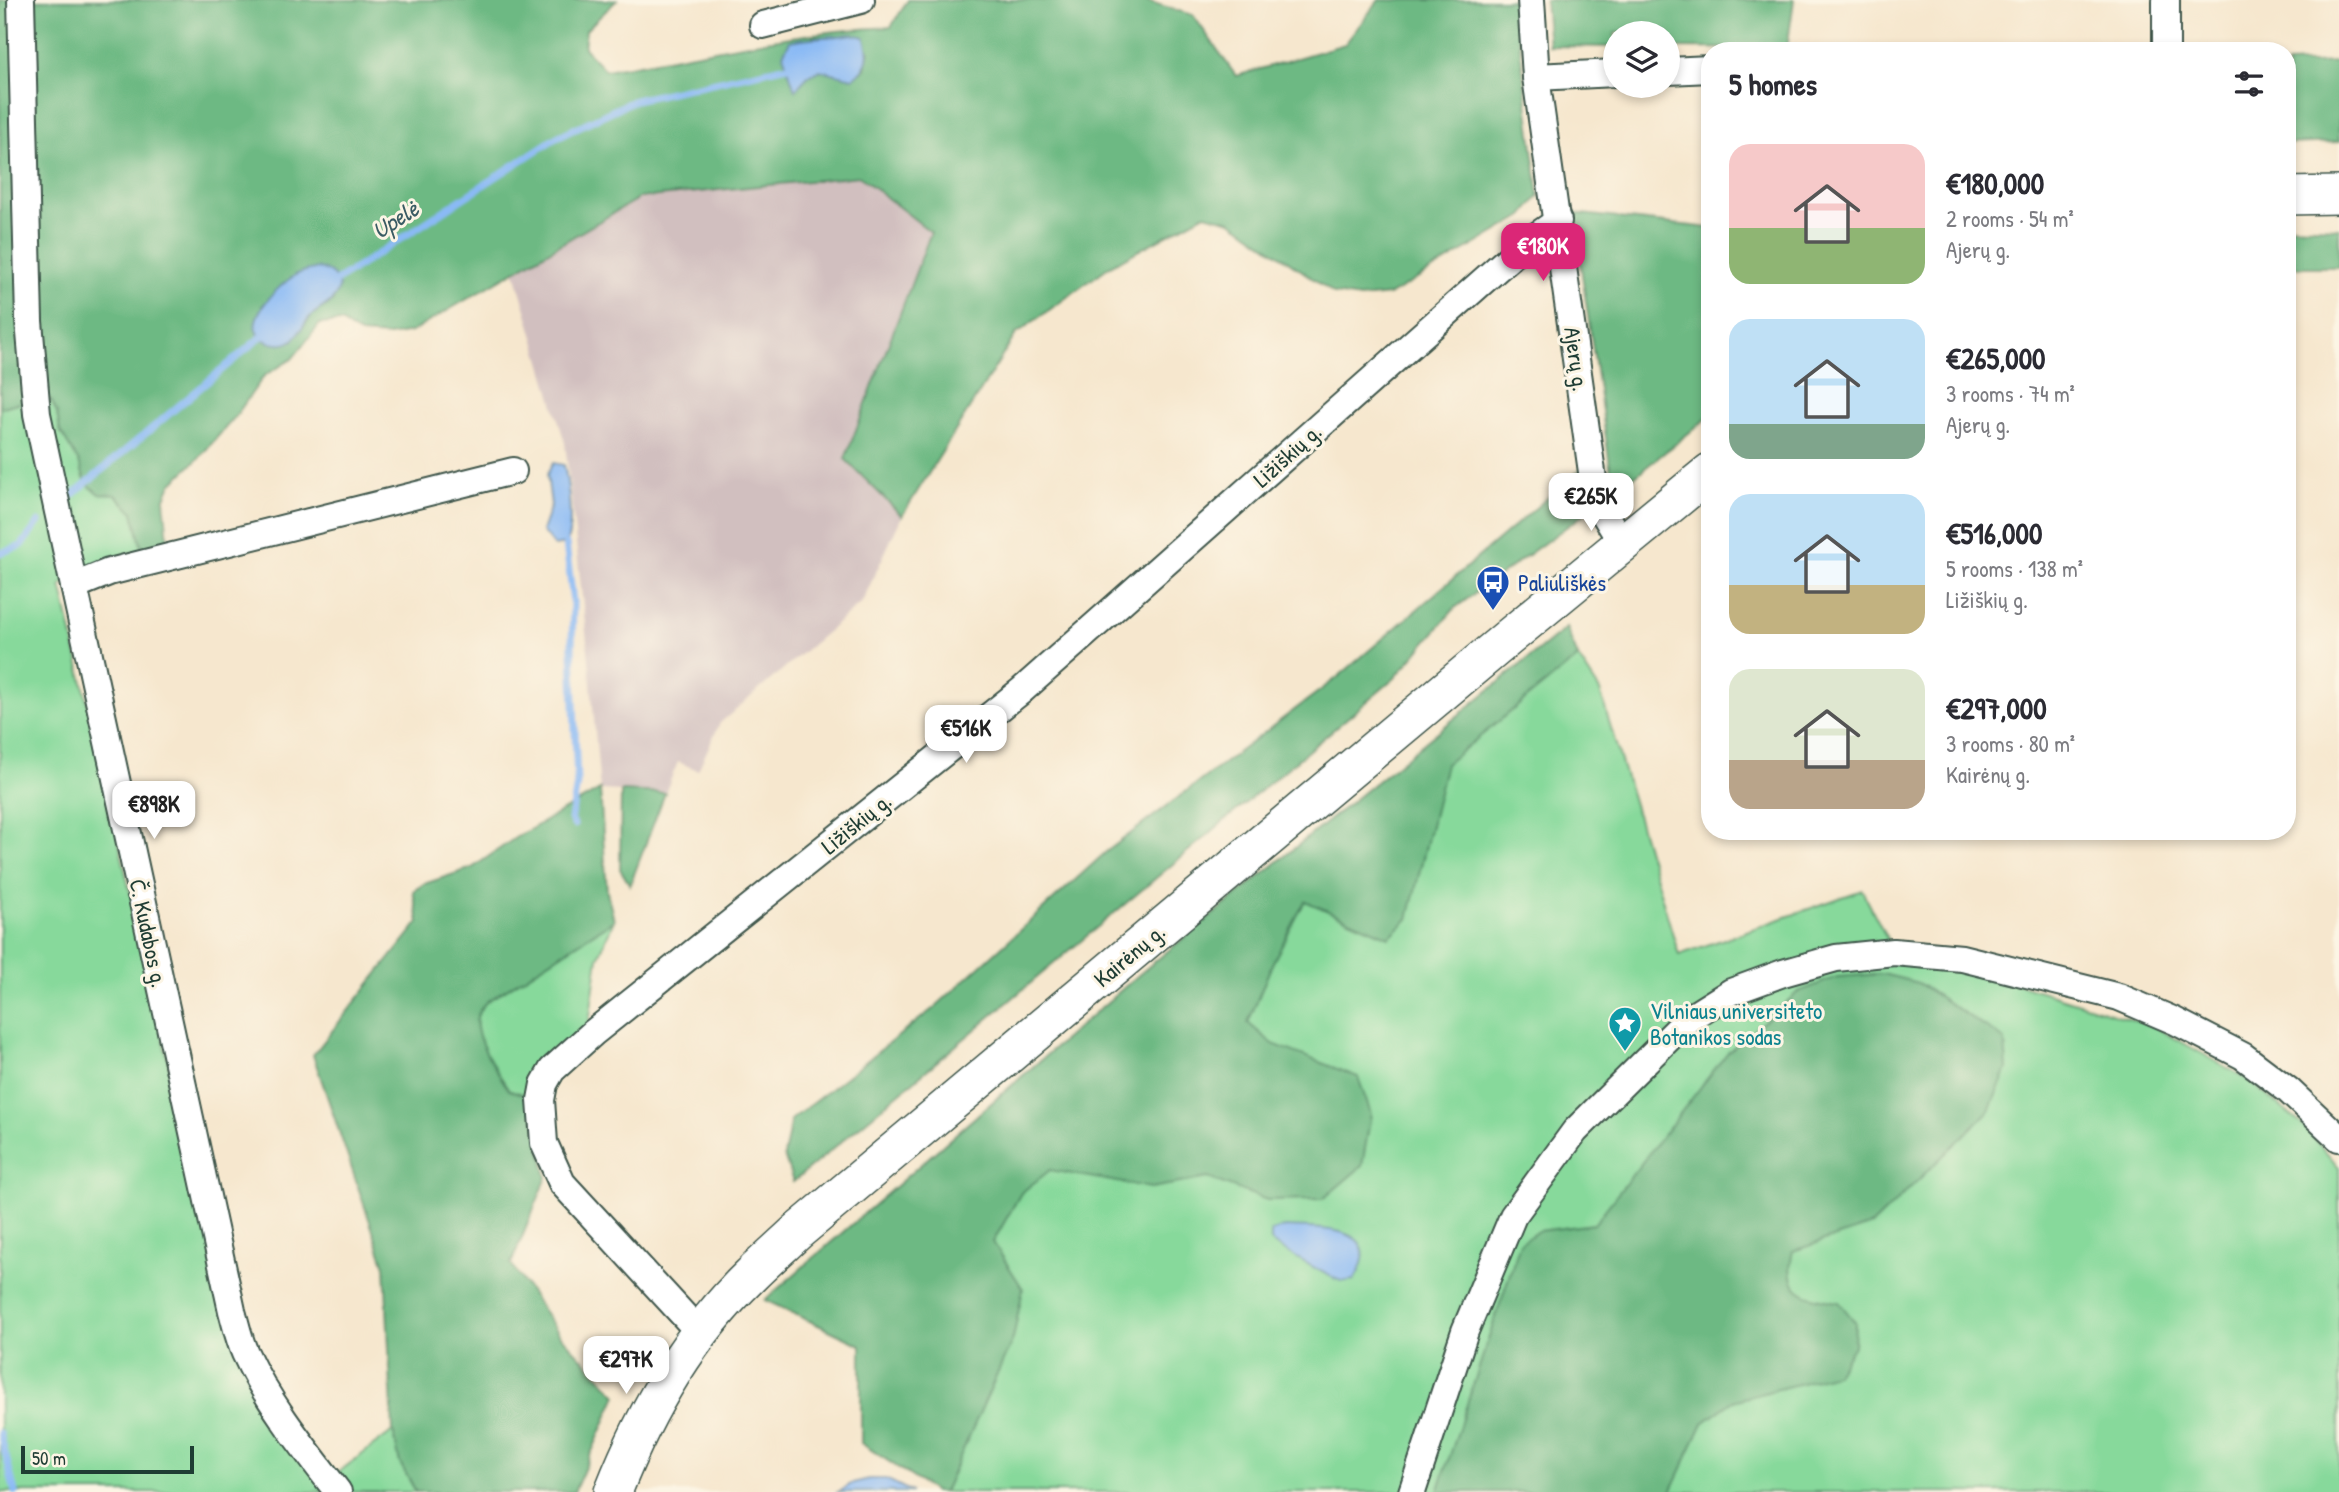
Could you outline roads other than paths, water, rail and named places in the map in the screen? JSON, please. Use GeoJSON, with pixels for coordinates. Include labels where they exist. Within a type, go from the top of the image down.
{"type":"FeatureCollection","features":[{"type":"Feature","properties":{"kind":"main road"},"geometry":{"type":"LineString","coordinates":[[2296,196],[2339,195]]}},
{"type":"Feature","properties":{"kind":"main road","name":"Kairėnų g."},"geometry":{"type":"LineString","coordinates":[[613,1492],[630,1450],[657,1399],[700,1333],[748,1277],[797,1233],[1701,480]]}},
{"type":"Feature","properties":{"kind":"street","name":"Č. Kudabos g."},"geometry":{"type":"LineString","coordinates":[[21,0],[29,307],[37,414],[232,1311],[243,1349],[256,1375],[338,1492]]}},
{"type":"Feature","properties":{"kind":"street"},"geometry":{"type":"LineString","coordinates":[[763,25],[861,0]]}},
{"type":"Feature","properties":{"kind":"street","name":"Ajerų g."},"geometry":{"type":"LineString","coordinates":[[1531,0],[1536,77],[1593,479],[1603,512],[1623,545]]}},
{"type":"Feature","properties":{"kind":"street"},"geometry":{"type":"LineString","coordinates":[[2166,0],[2166,42]]}},
{"type":"Feature","properties":{"kind":"street"},"geometry":{"type":"LineString","coordinates":[[1680,70],[1701,69]]}},
{"type":"Feature","properties":{"kind":"street"},"geometry":{"type":"LineString","coordinates":[[1536,77],[1603,74]]}},
{"type":"Feature","properties":{"kind":"street","name":"Ližiškių g."},"geometry":{"type":"LineString","coordinates":[[700,1333],[562,1183],[544,1143],[541,1119],[544,1084],[552,1070],[593,1033],[1021,691],[1526,243],[1558,221]]}},
{"type":"Feature","properties":{"kind":"street"},"geometry":{"type":"LineString","coordinates":[[74,586],[109,572],[513,471]]}},
{"type":"Feature","properties":{"kind":"street"},"geometry":{"type":"LineString","coordinates":[[1412,1492],[1465,1331],[1513,1216],[1575,1131],[1688,1019],[1731,992],[1836,958],[1894,952],[1962,958],[2119,997],[2175,1021],[2243,1056],[2288,1090],[2339,1138]]}},
{"type":"Feature","properties":{"kind":"water"},"geometry":{"type":"Polygon","coordinates":[[[852,34],[864,37],[867,49],[867,60],[858,74],[853,78],[820,70],[808,76],[795,90],[783,54],[790,41],[852,34]]]}},
{"type":"Feature","properties":{"kind":"water"},"geometry":{"type":"Polygon","coordinates":[[[318,268],[329,272],[336,279],[339,287],[334,298],[310,317],[293,340],[278,344],[262,339],[256,330],[256,323],[269,298],[297,274],[318,268]]]}},
{"type":"Feature","properties":{"kind":"water"},"geometry":{"type":"Polygon","coordinates":[[[553,463],[564,465],[570,517],[566,544],[554,546],[542,531],[551,505],[547,474],[553,463]]]}},
{"type":"Feature","properties":{"kind":"water"},"geometry":{"type":"Polygon","coordinates":[[[1284,1227],[1330,1230],[1356,1240],[1363,1249],[1362,1262],[1354,1280],[1337,1279],[1271,1241],[1271,1232],[1284,1227]]]}},
{"type":"Feature","properties":{"kind":"water"},"geometry":{"type":"Polygon","coordinates":[[[886,1479],[912,1492],[838,1492],[853,1483],[886,1479]]]}},
{"type":"Feature","properties":{"kind":"waterway","name":"Upelė"},"geometry":{"type":"LineString","coordinates":[[330,285],[557,137],[635,100],[788,66]]}},
{"type":"Feature","properties":{"kind":"waterway","name":"Upelė"},"geometry":{"type":"LineString","coordinates":[[71,496],[267,332]]}},
{"type":"Feature","properties":{"kind":"waterway","name":"Upelė"},"geometry":{"type":"LineString","coordinates":[[0,553],[21,546],[39,522]]}},
{"type":"Feature","properties":{"kind":"waterway"},"geometry":{"type":"LineString","coordinates":[[566,544],[573,602],[577,784],[571,819],[574,825]]}},
{"type":"Feature","properties":{"kind":"waterway","name":"Upelė"},"geometry":{"type":"LineString","coordinates":[[0,1433],[15,1492]]}},
{"type":"Feature","properties":{"kind":"place","name":"Paliuliškės"},"geometry":{"type":"Point","coordinates":[1493,612]}},
{"type":"Feature","properties":{"kind":"place","name":"Vilniaus universiteto Botanikos sodas"},"geometry":{"type":"Point","coordinates":[1625,1053]}}]}
